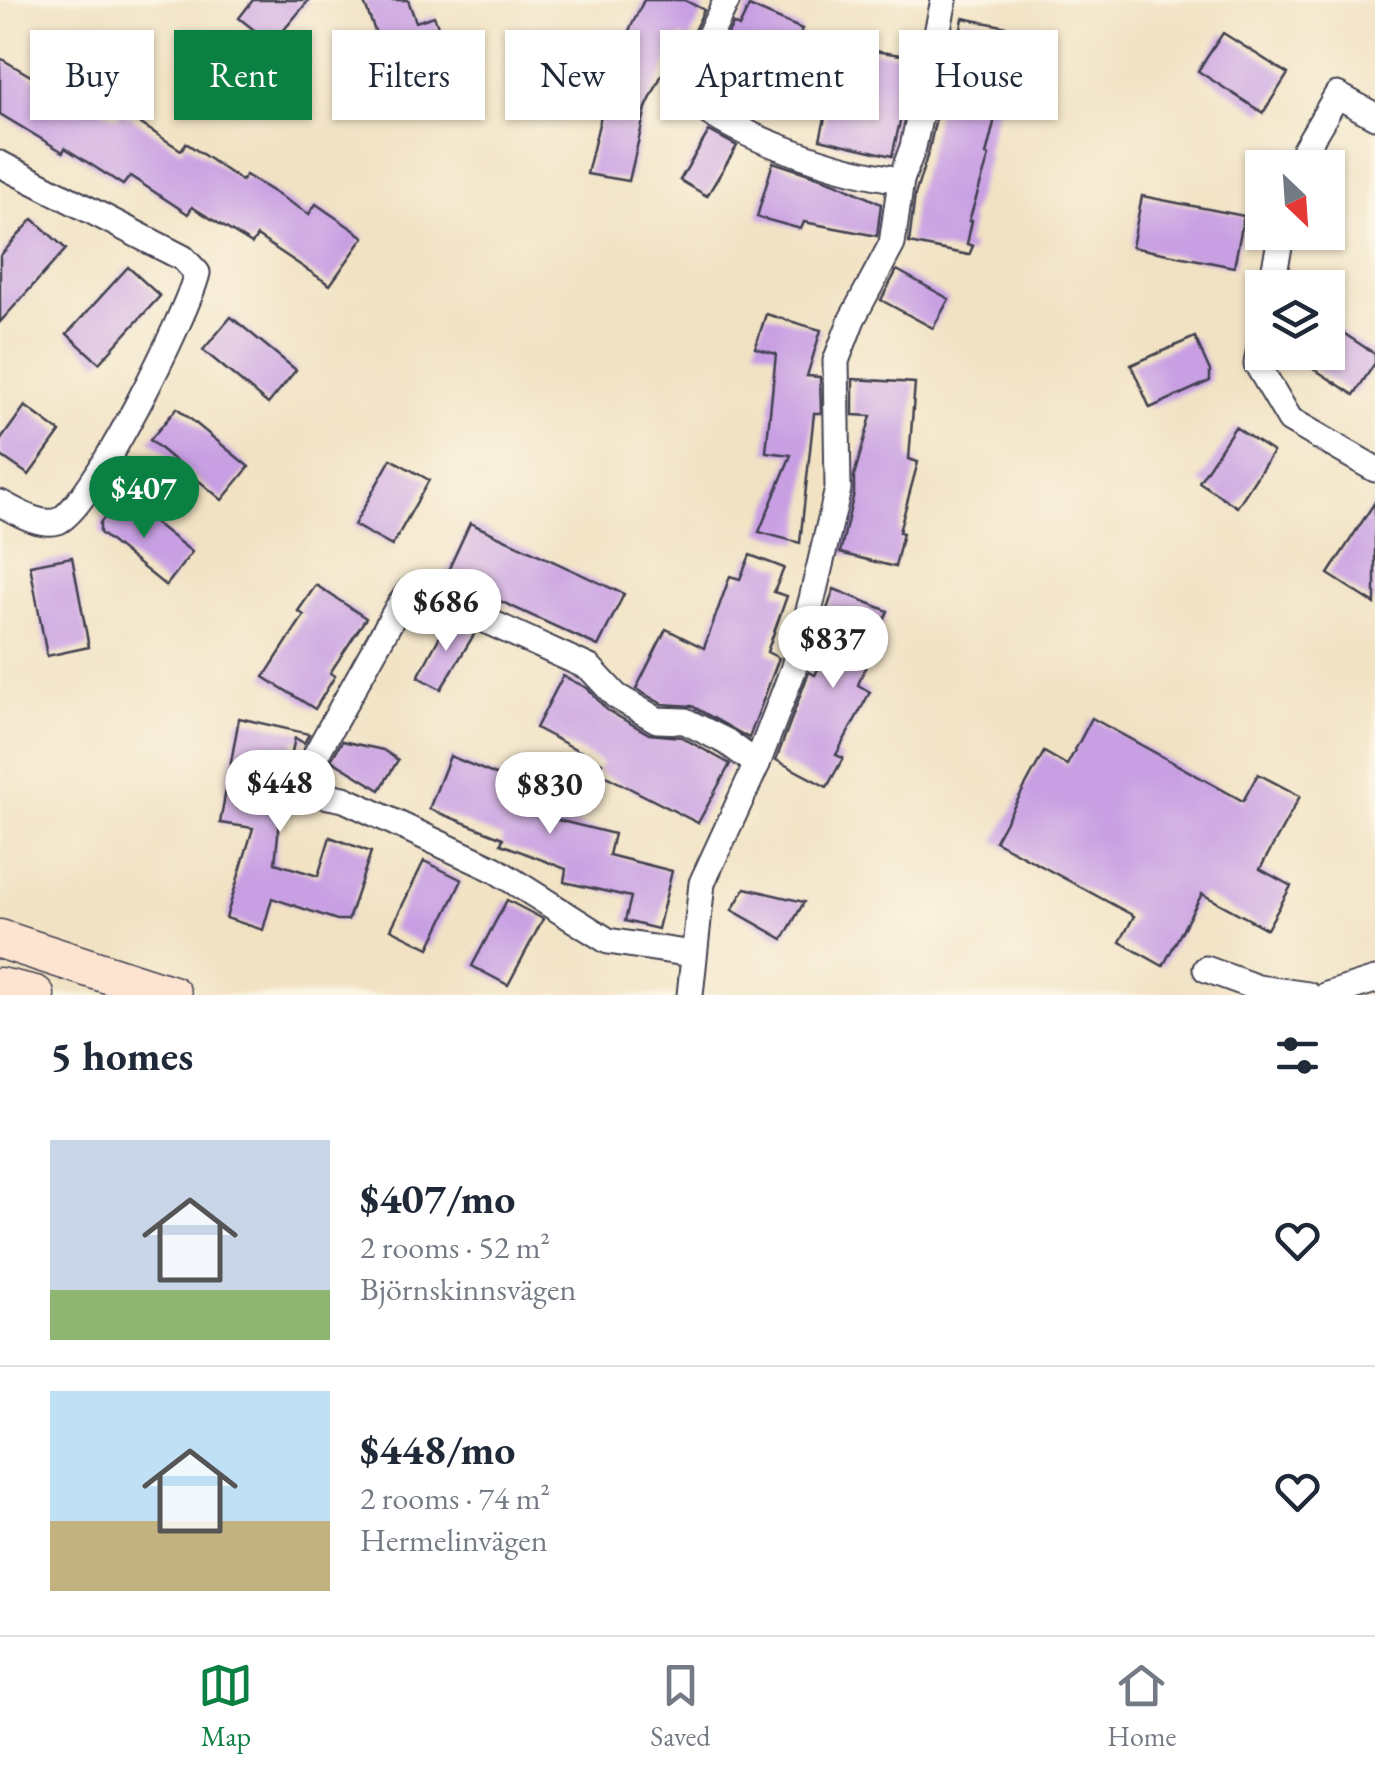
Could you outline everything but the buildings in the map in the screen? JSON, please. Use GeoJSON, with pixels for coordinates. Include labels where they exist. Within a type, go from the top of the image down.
{"type":"FeatureCollection","features":[{"type":"Feature","properties":{"kind":"street"},"geometry":{"type":"LineString","coordinates":[[728,0],[686,83],[685,94],[699,107],[751,134],[842,168],[900,180]]}},
{"type":"Feature","properties":{"kind":"street"},"geometry":{"type":"LineString","coordinates":[[690,995],[702,883],[757,764],[793,670],[838,489],[836,361],[852,319],[892,244],[900,180],[914,148],[944,0]]}},
{"type":"Feature","properties":{"kind":"street"},"geometry":{"type":"LineString","coordinates":[[1304,150],[1336,95],[1375,116]]}},
{"type":"Feature","properties":{"kind":"street"},"geometry":{"type":"LineString","coordinates":[[0,164],[183,258],[197,273],[192,298],[133,412],[73,511],[55,522],[34,520],[0,503]]}},
{"type":"Feature","properties":{"kind":"street"},"geometry":{"type":"LineString","coordinates":[[1261,370],[1290,420],[1375,469]]}},
{"type":"Feature","properties":{"kind":"street"},"geometry":{"type":"LineString","coordinates":[[692,954],[608,941],[494,869],[344,800],[314,793],[314,758],[397,608],[410,592],[430,595],[590,668],[616,696],[658,720],[685,721],[727,742],[757,764]]}},
{"type":"Feature","properties":{"kind":"street"},"geometry":{"type":"LineString","coordinates":[[0,938],[172,995]]}},
{"type":"Feature","properties":{"kind":"street"},"geometry":{"type":"LineString","coordinates":[[1206,969],[1258,988],[1308,995]]}},
{"type":"Feature","properties":{"kind":"street"},"geometry":{"type":"LineString","coordinates":[[1327,995],[1375,980]]}},
{"type":"Feature","properties":{"kind":"street"},"geometry":{"type":"LineString","coordinates":[[0,987],[36,995]]}}]}
